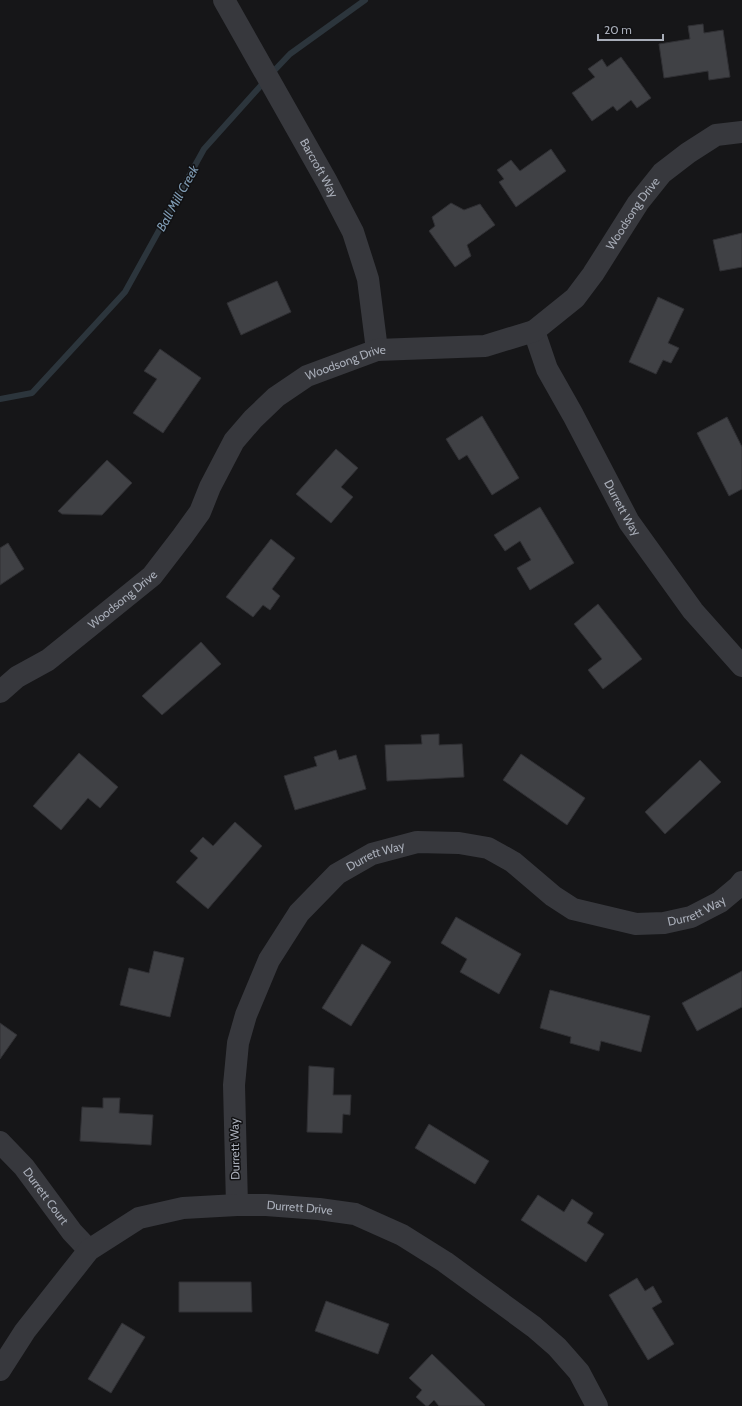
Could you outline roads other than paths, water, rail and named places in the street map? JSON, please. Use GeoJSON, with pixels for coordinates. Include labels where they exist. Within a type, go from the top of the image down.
{"type":"FeatureCollection","features":[{"type":"Feature","properties":{"kind":"street","name":"Barcroft Way"},"geometry":{"type":"LineString","coordinates":[[224,0],[327,182],[353,232],[368,279],[377,350]]}},
{"type":"Feature","properties":{"kind":"street","name":"Woodsong Drive"},"geometry":{"type":"LineString","coordinates":[[0,692],[17,677],[48,660],[152,576],[200,512],[210,486],[234,440],[276,397],[306,376],[377,350],[486,346],[534,331],[575,298],[593,274],[638,203],[662,173],[688,153],[716,135],[742,132]]}},
{"type":"Feature","properties":{"kind":"street","name":"Durrett Way"},"geometry":{"type":"LineString","coordinates":[[534,331],[547,369],[630,522],[693,611],[742,666]]}},
{"type":"Feature","properties":{"kind":"street","name":"Durrett Way"},"geometry":{"type":"LineString","coordinates":[[236,1205],[234,1085],[238,1043],[246,1015],[269,960],[299,913],[337,874],[372,854],[417,842],[460,843],[488,848],[513,862],[553,896],[573,909],[636,924],[664,923],[691,917],[720,902],[742,882]]}},
{"type":"Feature","properties":{"kind":"street","name":"Durrett Court"},"geometry":{"type":"LineString","coordinates":[[0,1142],[24,1166],[72,1232],[90,1250]]}},
{"type":"Feature","properties":{"kind":"street","name":"Durrett Drive"},"geometry":{"type":"LineString","coordinates":[[0,1370],[25,1331],[90,1250],[139,1218],[183,1208],[236,1205],[318,1209],[355,1214],[402,1235],[445,1262],[534,1327],[557,1347],[579,1372],[597,1406]]}},
{"type":"Feature","properties":{"kind":"waterway","name":"Ball Mill Creek"},"geometry":{"type":"LineString","coordinates":[[271,74],[290,54],[365,0]]}},
{"type":"Feature","properties":{"kind":"waterway","name":"Ball Mill Creek"},"geometry":{"type":"LineString","coordinates":[[0,399],[32,393],[125,292],[204,149],[265,81]]}}]}
